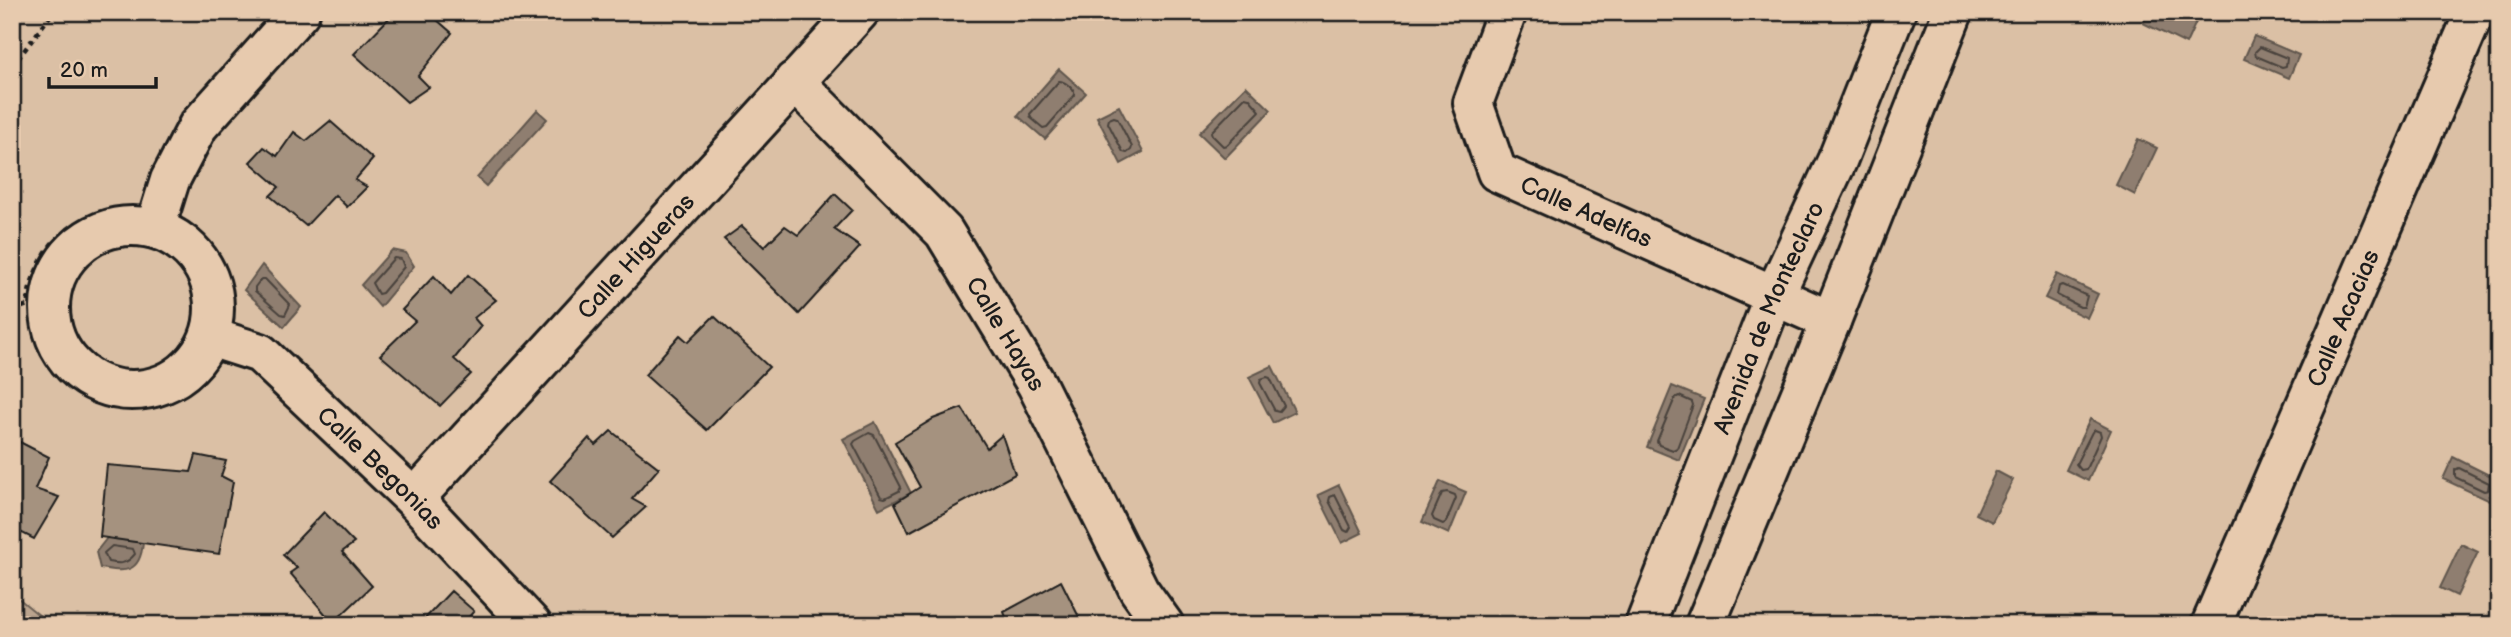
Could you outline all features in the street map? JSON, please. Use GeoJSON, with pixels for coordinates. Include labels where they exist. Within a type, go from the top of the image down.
{"type":"FeatureCollection","features":[{"type":"Feature","properties":{"kind":"street"},"geometry":{"type":"LineString","coordinates":[[143,215],[180,240],[199,259],[212,283],[215,310],[210,337],[196,360],[176,378],[151,389],[123,390],[97,383],[74,367],[58,345],[50,319],[51,292],[61,266],[78,245],[102,230],[128,225],[143,215],[170,180],[198,126],[300,12]]}},
{"type":"Feature","properties":{"kind":"street","name":"Calle Higueras"},"geometry":{"type":"LineString","coordinates":[[414,499],[859,12]]}},
{"type":"Feature","properties":{"kind":"street","name":"Calle Adelfas"},"geometry":{"type":"LineString","coordinates":[[1507,12],[1473,103],[1497,172],[1831,321]]}},
{"type":"Feature","properties":{"kind":"street","name":"Avenida de Monteclaro"},"geometry":{"type":"LineString","coordinates":[[1644,625],[1774,296],[1837,161],[1896,12]]}},
{"type":"Feature","properties":{"kind":"street"},"geometry":{"type":"LineString","coordinates":[[1705,625],[1831,321],[1954,12]]}},
{"type":"Feature","properties":{"kind":"street","name":"Calle Acacias"},"geometry":{"type":"LineString","coordinates":[[2211,625],[2475,12]]}},
{"type":"Feature","properties":{"kind":"street","name":"Calle Hayas"},"geometry":{"type":"LineString","coordinates":[[794,81],[944,232],[1037,385],[1139,590],[1164,625]]}},
{"type":"Feature","properties":{"kind":"street","name":"Calle Begonias"},"geometry":{"type":"LineString","coordinates":[[210,337],[260,353],[414,499],[533,625]]}},
{"type":"Feature","properties":{"kind":"path"},"geometry":{"type":"LineString","coordinates":[[12,67],[52,12]]}},
{"type":"Feature","properties":{"kind":"path"},"geometry":{"type":"LineString","coordinates":[[12,310],[28,305],[27,297],[34,273],[56,239],[121,210],[143,215]]}},
{"type":"Feature","properties":{"kind":"shaded area"},"geometry":{"type":"Polygon","coordinates":[[[12,593],[51,625],[12,625],[12,593]]]}},
{"type":"Feature","properties":{"kind":"water"},"geometry":{"type":"Polygon","coordinates":[[[2148,12],[2181,12],[2197,20],[2186,44],[2143,23],[2148,12]]]}},
{"type":"Feature","properties":{"kind":"water"},"geometry":{"type":"Polygon","coordinates":[[[2254,36],[2299,55],[2289,78],[2244,59],[2254,36]]]}},
{"type":"Feature","properties":{"kind":"water"},"geometry":{"type":"Polygon","coordinates":[[[1059,69],[1086,93],[1045,139],[1018,116],[1059,69]]]}},
{"type":"Feature","properties":{"kind":"water"},"geometry":{"type":"Polygon","coordinates":[[[1246,86],[1271,110],[1225,158],[1199,133],[1246,86]]]}},
{"type":"Feature","properties":{"kind":"water"},"geometry":{"type":"Polygon","coordinates":[[[1119,106],[1143,152],[1121,164],[1097,117],[1119,106]]]}},
{"type":"Feature","properties":{"kind":"water"},"geometry":{"type":"Polygon","coordinates":[[[537,110],[547,119],[486,186],[477,178],[537,110]]]}},
{"type":"Feature","properties":{"kind":"water"},"geometry":{"type":"Polygon","coordinates":[[[2138,139],[2157,148],[2135,195],[2116,185],[2138,139]]]}},
{"type":"Feature","properties":{"kind":"water"},"geometry":{"type":"Polygon","coordinates":[[[392,250],[406,253],[414,266],[380,307],[361,285],[392,250]]]}},
{"type":"Feature","properties":{"kind":"water"},"geometry":{"type":"Polygon","coordinates":[[[262,265],[301,307],[284,327],[244,290],[262,265]]]}},
{"type":"Feature","properties":{"kind":"water"},"geometry":{"type":"Polygon","coordinates":[[[2057,274],[2098,294],[2087,318],[2045,298],[2057,274]]]}},
{"type":"Feature","properties":{"kind":"water"},"geometry":{"type":"Polygon","coordinates":[[[1272,366],[1295,412],[1273,423],[1249,377],[1272,366]]]}},
{"type":"Feature","properties":{"kind":"water"},"geometry":{"type":"Polygon","coordinates":[[[1672,386],[1704,399],[1679,460],[1647,447],[1672,386]]]}},
{"type":"Feature","properties":{"kind":"water"},"geometry":{"type":"Polygon","coordinates":[[[2090,419],[2111,430],[2088,481],[2066,470],[2090,419]]]}},
{"type":"Feature","properties":{"kind":"water"},"geometry":{"type":"Polygon","coordinates":[[[875,422],[911,493],[879,509],[843,439],[875,422]]]}},
{"type":"Feature","properties":{"kind":"water"},"geometry":{"type":"Polygon","coordinates":[[[2453,457],[2499,480],[2490,501],[2443,479],[2453,457]]]}},
{"type":"Feature","properties":{"kind":"water"},"geometry":{"type":"Polygon","coordinates":[[[1996,471],[2013,480],[1992,522],[1976,514],[1996,471]]]}},
{"type":"Feature","properties":{"kind":"water"},"geometry":{"type":"Polygon","coordinates":[[[1440,481],[1466,492],[1449,534],[1422,522],[1440,481]]]}},
{"type":"Feature","properties":{"kind":"water"},"geometry":{"type":"Polygon","coordinates":[[[1339,485],[1362,533],[1342,543],[1318,495],[1339,485]]]}},
{"type":"Feature","properties":{"kind":"water"},"geometry":{"type":"Polygon","coordinates":[[[107,538],[143,543],[139,561],[135,566],[124,570],[100,568],[96,552],[107,538]]]}},
{"type":"Feature","properties":{"kind":"water"},"geometry":{"type":"Polygon","coordinates":[[[2461,544],[2478,552],[2457,596],[2440,588],[2461,544]]]}},
{"type":"Feature","properties":{"kind":"building"},"geometry":{"type":"Polygon","coordinates":[[[395,12],[428,12],[452,33],[418,76],[429,87],[407,102],[354,54],[395,12]]]}},
{"type":"Feature","properties":{"kind":"building"},"geometry":{"type":"Polygon","coordinates":[[[330,121],[373,159],[355,180],[367,187],[347,207],[335,195],[306,226],[270,196],[279,187],[250,162],[264,147],[277,156],[294,132],[306,141],[330,121]]]}},
{"type":"Feature","properties":{"kind":"building"},"geometry":{"type":"Polygon","coordinates":[[[835,194],[852,210],[834,229],[860,247],[799,314],[724,239],[742,226],[764,247],[785,226],[798,235],[835,194]]]}},
{"type":"Feature","properties":{"kind":"building"},"geometry":{"type":"Polygon","coordinates":[[[468,275],[496,300],[474,318],[481,326],[454,359],[471,374],[440,406],[380,355],[415,321],[402,310],[434,276],[451,295],[468,275]]]}},
{"type":"Feature","properties":{"kind":"building"},"geometry":{"type":"Polygon","coordinates":[[[714,316],[769,367],[707,430],[645,375],[680,335],[688,342],[714,316]]]}},
{"type":"Feature","properties":{"kind":"building"},"geometry":{"type":"Polygon","coordinates":[[[962,408],[987,448],[1002,435],[1015,474],[909,532],[895,503],[920,487],[895,442],[933,419],[962,408]]]}},
{"type":"Feature","properties":{"kind":"building"},"geometry":{"type":"Polygon","coordinates":[[[611,431],[659,468],[632,499],[646,507],[612,538],[550,481],[589,438],[596,445],[611,431]]]}},
{"type":"Feature","properties":{"kind":"building"},"geometry":{"type":"Polygon","coordinates":[[[12,438],[49,457],[35,489],[59,497],[34,539],[12,528],[12,438]]]}},
{"type":"Feature","properties":{"kind":"building"},"geometry":{"type":"Polygon","coordinates":[[[196,455],[226,461],[221,476],[233,482],[219,554],[100,537],[107,465],[191,472],[196,455]]]}},
{"type":"Feature","properties":{"kind":"building"},"geometry":{"type":"Polygon","coordinates":[[[324,512],[354,543],[342,552],[372,586],[333,623],[290,573],[297,568],[283,555],[324,512]]]}},
{"type":"Feature","properties":{"kind":"building"},"geometry":{"type":"Polygon","coordinates":[[[1061,581],[1083,625],[1009,625],[1004,612],[1061,581]]]}},
{"type":"Feature","properties":{"kind":"building"},"geometry":{"type":"Polygon","coordinates":[[[451,591],[474,611],[462,625],[419,625],[451,591]]]}}]}
